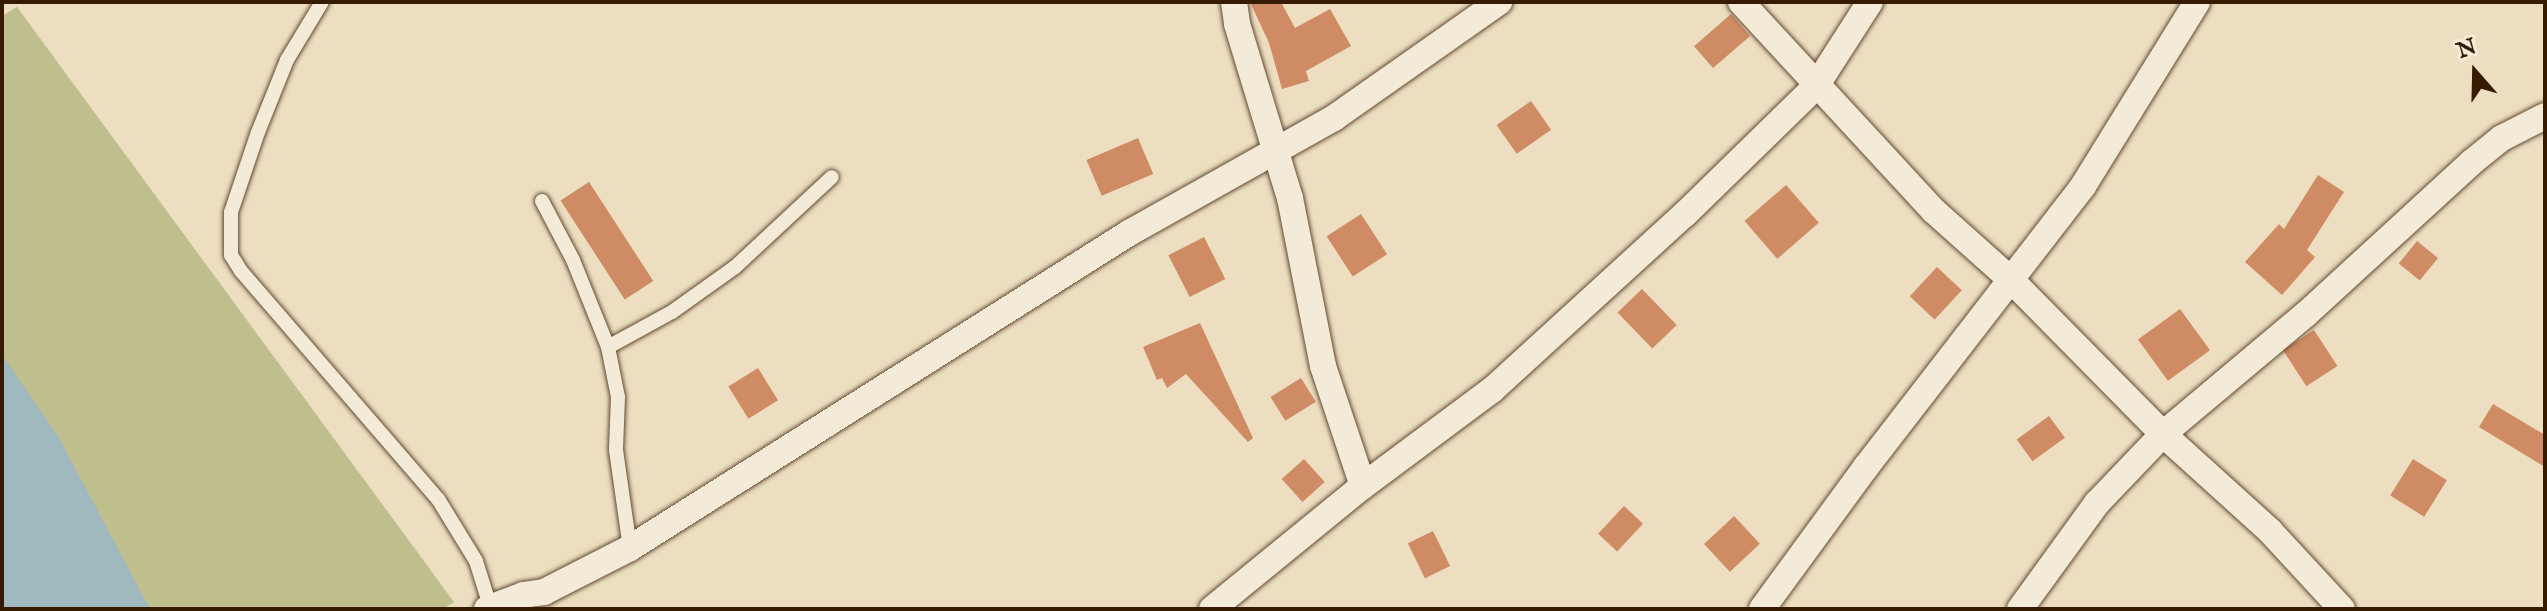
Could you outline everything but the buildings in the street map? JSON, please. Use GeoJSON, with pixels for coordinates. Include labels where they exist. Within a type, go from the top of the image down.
{"type":"FeatureCollection","features":[{"type":"Feature","properties":{"kind":"street"},"geometry":{"type":"LineString","coordinates":[[1234,2],[1237,24],[1290,198],[1323,366],[1363,486]]}},
{"type":"Feature","properties":{"kind":"street"},"geometry":{"type":"LineString","coordinates":[[489,608],[523,595],[551,601],[1129,233],[1334,118],[1499,2]]}},
{"type":"Feature","properties":{"kind":"street"},"geometry":{"type":"LineString","coordinates":[[1741,2],[1934,211],[2010,279],[2163,434],[2270,531],[2342,609]]}},
{"type":"Feature","properties":{"kind":"street"},"geometry":{"type":"LineString","coordinates":[[1208,608],[1492,390],[1685,214],[1816,86],[1870,2]]}},
{"type":"Feature","properties":{"kind":"street"},"geometry":{"type":"LineString","coordinates":[[1762,609],[2083,186],[2197,2]]}},
{"type":"Feature","properties":{"kind":"street"},"geometry":{"type":"LineString","coordinates":[[2020,609],[2097,503],[2163,434],[2305,315],[2472,162],[2502,138],[2545,116]]}},
{"type":"Feature","properties":{"kind":"lane"},"geometry":{"type":"LineString","coordinates":[[322,2],[287,60],[258,132],[231,212],[231,255],[241,271],[438,499],[476,561],[489,608]]}},
{"type":"Feature","properties":{"kind":"lane"},"geometry":{"type":"LineString","coordinates":[[608,347],[672,312],[735,267],[832,177]]}},
{"type":"Feature","properties":{"kind":"lane"},"geometry":{"type":"LineString","coordinates":[[542,201],[573,260],[608,347],[618,397],[616,450],[630,548]]}},
{"type":"Feature","properties":{"kind":"green space"},"geometry":{"type":"Polygon","coordinates":[[[17,7],[454,602],[443,609],[2,609],[2,16],[17,7]]]}},
{"type":"Feature","properties":{"kind":"water"},"geometry":{"type":"Polygon","coordinates":[[[2,355],[58,436],[150,609],[2,609],[2,355]]]}}]}
